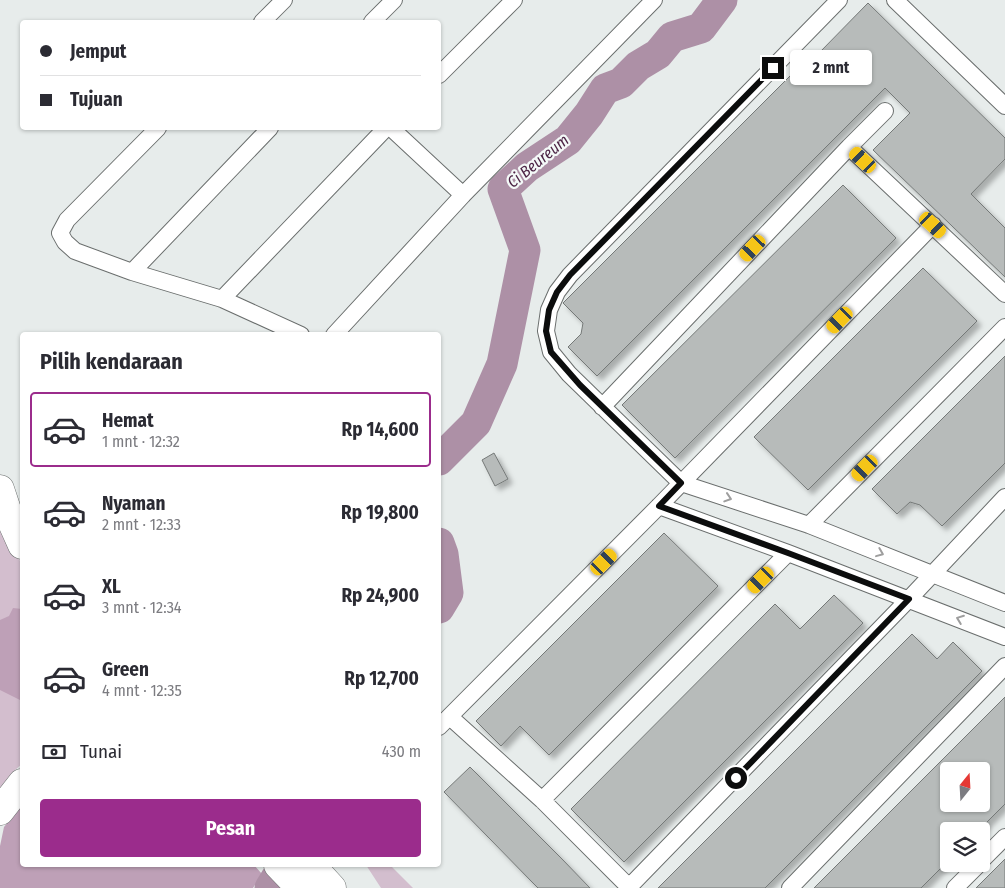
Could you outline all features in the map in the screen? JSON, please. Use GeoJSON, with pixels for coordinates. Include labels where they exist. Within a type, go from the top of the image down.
{"type":"FeatureCollection","features":[{"type":"Feature","properties":{"kind":"highway"},"geometry":{"type":"LineString","coordinates":[[0,489],[20,541]]}},
{"type":"Feature","properties":{"kind":"highway"},"geometry":{"type":"LineString","coordinates":[[0,811],[20,786]]}},
{"type":"Feature","properties":{"kind":"highway"},"geometry":{"type":"LineString","coordinates":[[283,867],[317,880]]}},
{"type":"Feature","properties":{"kind":"street"},"geometry":{"type":"LineString","coordinates":[[265,20],[284,0]]}},
{"type":"Feature","properties":{"kind":"street"},"geometry":{"type":"LineString","coordinates":[[374,20],[394,0]]}},
{"type":"Feature","properties":{"kind":"street"},"geometry":{"type":"LineString","coordinates":[[441,73],[514,0]]}},
{"type":"Feature","properties":{"kind":"street"},"geometry":{"type":"LineString","coordinates":[[337,332],[463,195],[654,0]]}},
{"type":"Feature","properties":{"kind":"street"},"geometry":{"type":"LineString","coordinates":[[839,0],[570,275],[557,292],[549,310],[546,331],[551,352],[569,374],[681,483],[809,525],[1005,603]]}},
{"type":"Feature","properties":{"kind":"street"},"geometry":{"type":"LineString","coordinates":[[895,0],[1005,106]]}},
{"type":"Feature","properties":{"kind":"street"},"geometry":{"type":"LineString","coordinates":[[602,407],[885,111]]}},
{"type":"Feature","properties":{"kind":"street"},"geometry":{"type":"LineString","coordinates":[[156,130],[67,220],[60,233],[64,242],[75,251],[132,272],[222,299],[294,332]]}},
{"type":"Feature","properties":{"kind":"street"},"geometry":{"type":"LineString","coordinates":[[132,272],[268,130]]}},
{"type":"Feature","properties":{"kind":"street"},"geometry":{"type":"LineString","coordinates":[[222,299],[384,130]]}},
{"type":"Feature","properties":{"kind":"street"},"geometry":{"type":"LineString","coordinates":[[393,130],[463,195]]}},
{"type":"Feature","properties":{"kind":"street"},"geometry":{"type":"LineString","coordinates":[[849,147],[1005,294]]}},
{"type":"Feature","properties":{"kind":"street"},"geometry":{"type":"LineString","coordinates":[[933,225],[659,506],[444,722],[542,800],[630,888],[909,599],[1005,496]]}},
{"type":"Feature","properties":{"kind":"street"},"geometry":{"type":"LineString","coordinates":[[809,525],[1005,327]]}},
{"type":"Feature","properties":{"kind":"street"},"geometry":{"type":"LineString","coordinates":[[659,506],[788,553],[1005,637]]}},
{"type":"Feature","properties":{"kind":"street"},"geometry":{"type":"LineString","coordinates":[[542,800],[788,553]]}},
{"type":"Feature","properties":{"kind":"street"},"geometry":{"type":"LineString","coordinates":[[790,888],[1005,666]]}},
{"type":"Feature","properties":{"kind":"street"},"geometry":{"type":"LineString","coordinates":[[990,852],[1005,837]]}},
{"type":"Feature","properties":{"kind":"street"},"geometry":{"type":"LineString","coordinates":[[955,888],[970,872]]}},
{"type":"Feature","properties":{"kind":"shaded area"},"geometry":{"type":"Polygon","coordinates":[[[0,512],[20,561],[20,766],[0,788],[0,512]]]}},
{"type":"Feature","properties":{"kind":"shaded area"},"geometry":{"type":"Polygon","coordinates":[[[13,608],[20,609],[20,700],[0,690],[0,620],[9,616],[13,608]]]}},
{"type":"Feature","properties":{"kind":"shaded area"},"geometry":{"type":"Polygon","coordinates":[[[20,807],[20,867],[256,867],[262,874],[253,888],[0,888],[0,846],[4,827],[20,807]]]}},
{"type":"Feature","properties":{"kind":"shaded area"},"geometry":{"type":"Polygon","coordinates":[[[367,867],[392,867],[413,888],[381,888],[367,867]]]}},
{"type":"Feature","properties":{"kind":"building"},"geometry":{"type":"Polygon","coordinates":[[[868,3],[1005,138],[1005,159],[971,194],[1005,228],[1005,277],[873,150],[910,113],[885,88],[597,376],[568,347],[581,334],[583,323],[563,303],[816,50],[819,53],[868,3]]]}},
{"type":"Feature","properties":{"kind":"building"},"geometry":{"type":"Polygon","coordinates":[[[843,185],[896,238],[675,458],[622,405],[843,185]]]}},
{"type":"Feature","properties":{"kind":"building"},"geometry":{"type":"Polygon","coordinates":[[[923,268],[977,321],[808,490],[754,437],[923,268]]]}},
{"type":"Feature","properties":{"kind":"building"},"geometry":{"type":"Polygon","coordinates":[[[1005,356],[1005,463],[942,526],[920,505],[910,502],[897,514],[872,489],[1005,356]]]}},
{"type":"Feature","properties":{"kind":"building"},"geometry":{"type":"Polygon","coordinates":[[[494,453],[508,479],[495,486],[482,460],[494,453]]]}},
{"type":"Feature","properties":{"kind":"building"},"geometry":{"type":"Polygon","coordinates":[[[664,533],[718,586],[549,755],[520,726],[501,746],[476,721],[664,533]]]}},
{"type":"Feature","properties":{"kind":"building"},"geometry":{"type":"Polygon","coordinates":[[[834,595],[863,623],[624,862],[571,809],[775,604],[800,629],[834,595]]]}},
{"type":"Feature","properties":{"kind":"building"},"geometry":{"type":"Polygon","coordinates":[[[912,634],[937,659],[953,642],[982,671],[765,888],[658,888],[912,634]]]}},
{"type":"Feature","properties":{"kind":"building"},"geometry":{"type":"Polygon","coordinates":[[[1005,697],[1005,804],[987,822],[940,822],[940,869],[921,888],[814,888],[940,762],[1005,697]]]}},
{"type":"Feature","properties":{"kind":"building"},"geometry":{"type":"Polygon","coordinates":[[[470,767],[590,888],[538,888],[532,882],[444,792],[470,767]]]}},
{"type":"Feature","properties":{"kind":"building"},"geometry":{"type":"Polygon","coordinates":[[[1005,859],[1005,888],[976,888],[1005,859]]]}},
{"type":"Feature","properties":{"kind":"waterway","name":"Ci Beureum"},"geometry":{"type":"LineString","coordinates":[[441,458],[476,423],[502,364],[525,250],[503,189],[527,167],[568,140],[589,114],[605,89],[621,83],[638,66],[658,54],[672,37],[701,28],[722,0]]}},
{"type":"Feature","properties":{"kind":"waterway","name":"Ci Beureum"},"geometry":{"type":"LineString","coordinates":[[441,548],[448,593],[441,605]]}},
{"type":"Feature","properties":{"kind":"waterway","name":"Ci Beureum"},"geometry":{"type":"LineString","coordinates":[[270,888],[283,867]]}},
{"type":"Feature","properties":{"kind":"route"},"geometry":{"type":"LineString","coordinates":[[736,778],[909,599],[659,506],[681,483],[569,374],[551,352],[546,331],[549,310],[557,292],[570,275],[773,68]]}}]}
